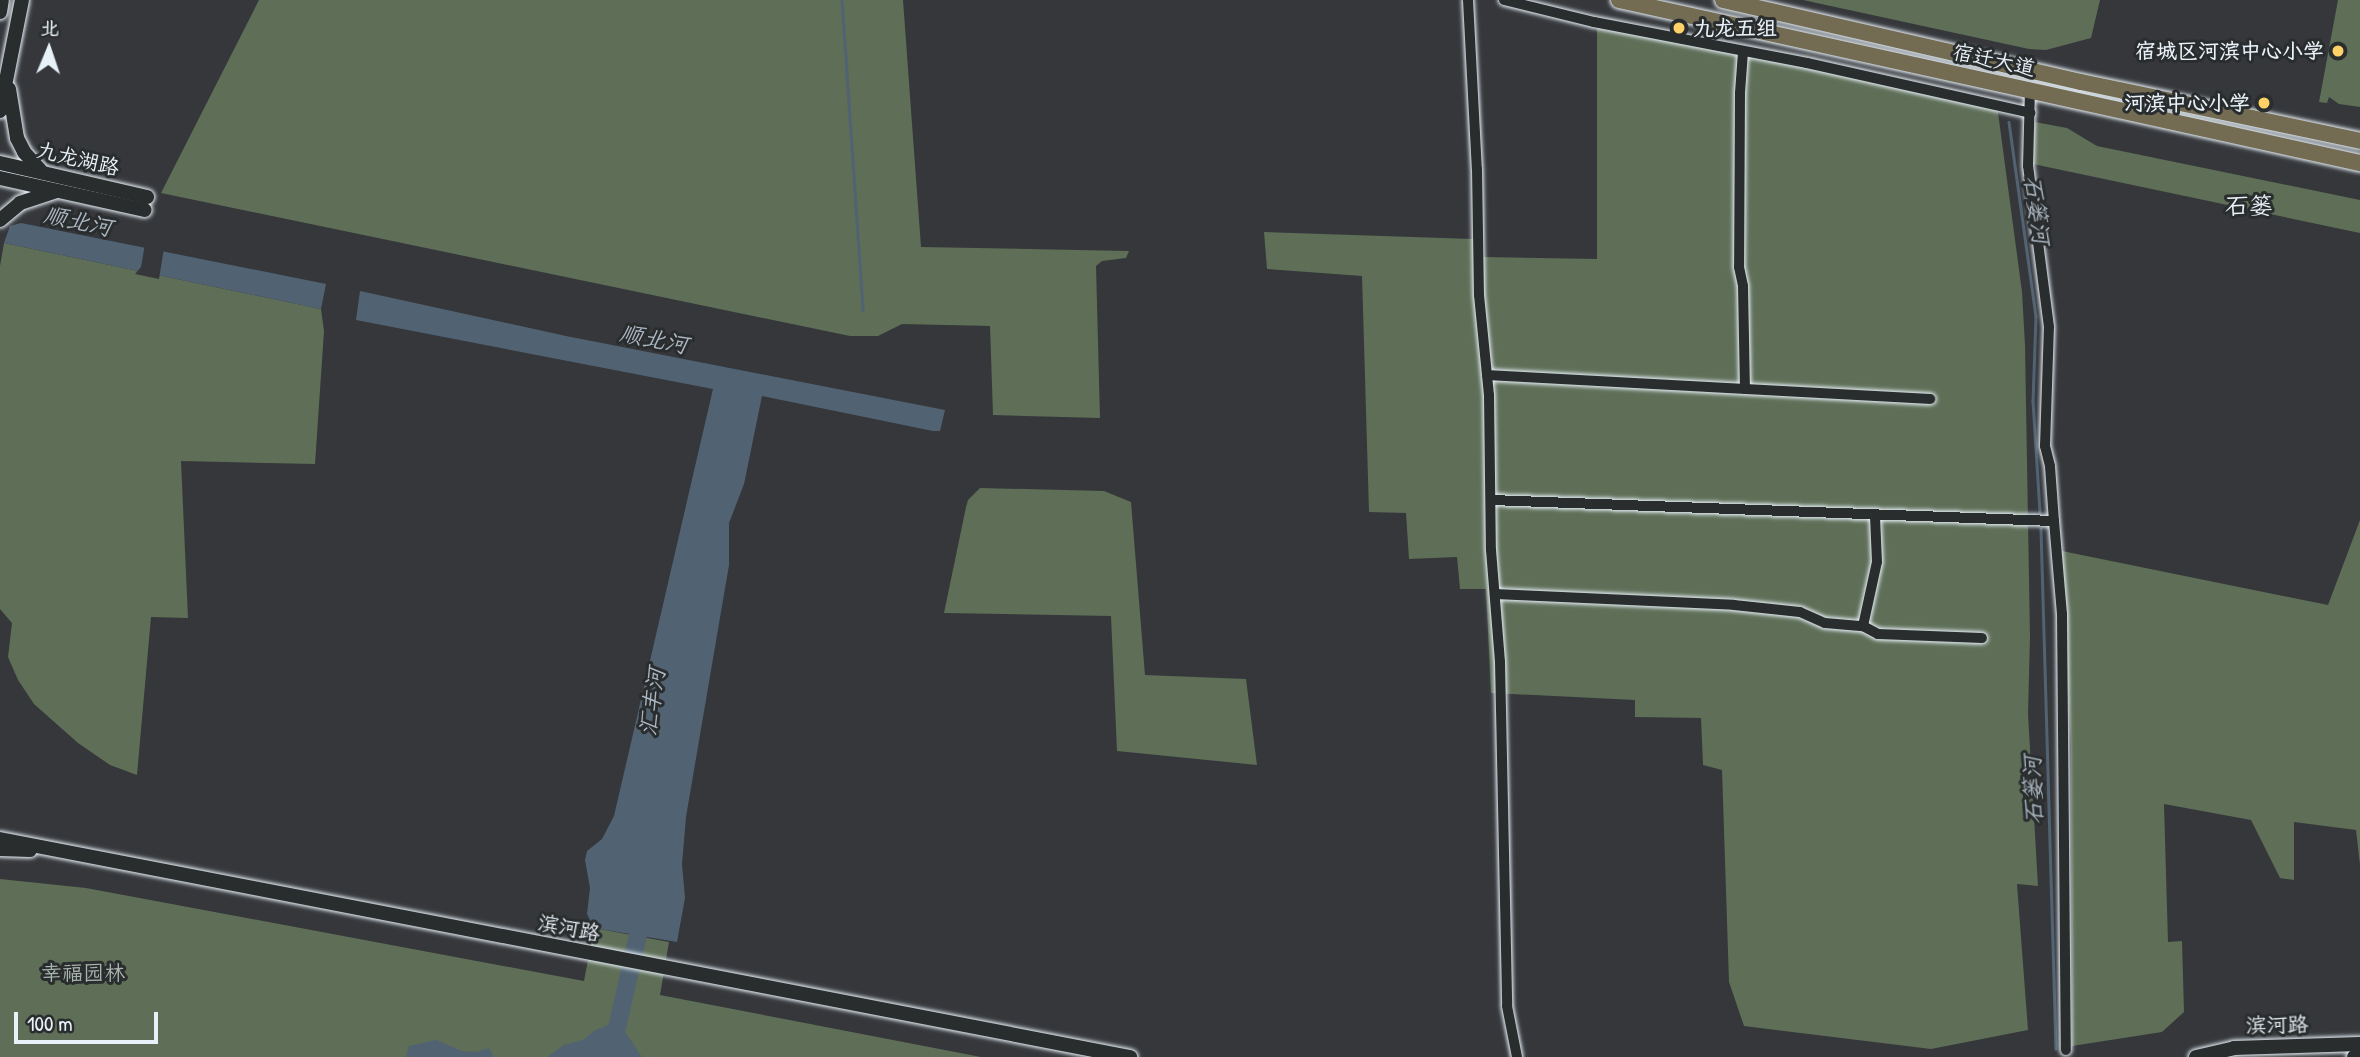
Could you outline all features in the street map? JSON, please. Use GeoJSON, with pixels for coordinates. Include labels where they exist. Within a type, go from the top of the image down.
{"type":"FeatureCollection","features":[{"type":"Feature","properties":{"kind":"main road"},"geometry":{"type":"LineString","coordinates":[[0,12],[2,0]]}},
{"type":"Feature","properties":{"kind":"main road"},"geometry":{"type":"LineString","coordinates":[[0,111],[22,0]]}},
{"type":"Feature","properties":{"kind":"main road","name":"宿迁大道"},"geometry":{"type":"LineString","coordinates":[[1619,0],[2360,163]]}},
{"type":"Feature","properties":{"kind":"main road","name":"宿迁大道"},"geometry":{"type":"LineString","coordinates":[[1723,0],[2360,141]]}},
{"type":"Feature","properties":{"kind":"main road"},"geometry":{"type":"LineString","coordinates":[[7,76],[17,138],[24,152],[42,172]]}},
{"type":"Feature","properties":{"kind":"main road","name":"九龙湖路"},"geometry":{"type":"LineString","coordinates":[[0,163],[42,172],[146,203],[0,178]]}},
{"type":"Feature","properties":{"kind":"main road"},"geometry":{"type":"LineString","coordinates":[[0,220],[26,200],[61,190]]}},
{"type":"Feature","properties":{"kind":"main road"},"geometry":{"type":"LineString","coordinates":[[0,838],[48,848]]}},
{"type":"Feature","properties":{"kind":"main road"},"geometry":{"type":"LineString","coordinates":[[0,849],[48,848]]}},
{"type":"Feature","properties":{"kind":"main road","name":"滨河路"},"geometry":{"type":"LineString","coordinates":[[48,848],[1130,1057]]}},
{"type":"Feature","properties":{"kind":"main road","name":"滨河路"},"geometry":{"type":"LineString","coordinates":[[2196,1057],[2234,1048],[2360,1044]]}},
{"type":"Feature","properties":{"kind":"main road"},"geometry":{"type":"LineString","coordinates":[[2354,1057],[2360,1057]]}},
{"type":"Feature","properties":{"kind":"street"},"geometry":{"type":"LineString","coordinates":[[1468,0],[1477,169],[1479,295],[1487,375],[1494,594],[1500,662],[1507,1006],[1517,1057]]}},
{"type":"Feature","properties":{"kind":"street"},"geometry":{"type":"LineString","coordinates":[[1504,0],[2029,113]]}},
{"type":"Feature","properties":{"kind":"street"},"geometry":{"type":"LineString","coordinates":[[1743,52],[1740,93],[1739,267],[1743,286],[1745,389]]}},
{"type":"Feature","properties":{"kind":"street"},"geometry":{"type":"LineString","coordinates":[[2030,89],[2028,166],[2049,327],[2045,446],[2062,614],[2066,1050]]}},
{"type":"Feature","properties":{"kind":"street"},"geometry":{"type":"LineString","coordinates":[[1487,375],[1930,400]]}},
{"type":"Feature","properties":{"kind":"street"},"geometry":{"type":"LineString","coordinates":[[1490,500],[1875,516],[2054,520]]}},
{"type":"Feature","properties":{"kind":"street"},"geometry":{"type":"LineString","coordinates":[[1863,626],[1877,562],[1875,516]]}},
{"type":"Feature","properties":{"kind":"street"},"geometry":{"type":"LineString","coordinates":[[1494,594],[1734,605],[1800,612],[1825,623],[1863,626],[1878,634],[1982,638]]}},
{"type":"Feature","properties":{"kind":"green space"},"geometry":{"type":"Polygon","coordinates":[[[259,0],[903,0],[921,247],[1129,251],[1126,258],[1102,261],[1096,266],[1100,418],[993,415],[990,326],[902,324],[878,336],[850,336],[161,193],[259,0]]]}},
{"type":"Feature","properties":{"kind":"green space"},"geometry":{"type":"Polygon","coordinates":[[[1803,0],[2100,0],[2091,38],[2046,50],[2029,49],[1803,0]]]}},
{"type":"Feature","properties":{"kind":"green space","name":"宿城区河滨中心小学"},"geometry":{"type":"Polygon","coordinates":[[[2338,0],[2360,0],[2360,107],[2339,104],[2329,97],[2327,103],[2319,102],[2338,0]]]}},
{"type":"Feature","properties":{"kind":"green space"},"geometry":{"type":"Polygon","coordinates":[[[1597,27],[1997,105],[2022,292],[2025,345],[2030,638],[2028,714],[2038,886],[2017,884],[2028,1030],[1931,1049],[1744,1026],[1729,982],[1722,770],[1703,765],[1701,718],[1635,717],[1635,700],[1491,693],[1486,589],[1460,589],[1457,557],[1409,559],[1406,513],[1369,512],[1362,276],[1267,269],[1264,232],[1473,239],[1483,257],[1597,259],[1597,27]]]}},
{"type":"Feature","properties":{"kind":"green space"},"geometry":{"type":"Polygon","coordinates":[[[2035,122],[2067,128],[2097,146],[2360,200],[2360,233],[2033,164],[2035,122]]]}},
{"type":"Feature","properties":{"kind":"green space"},"geometry":{"type":"Polygon","coordinates":[[[4,243],[321,309],[324,331],[315,464],[181,461],[188,618],[151,617],[137,775],[110,765],[78,743],[34,704],[18,680],[8,657],[12,623],[0,609],[0,266],[4,243]]]}},
{"type":"Feature","properties":{"kind":"green space"},"geometry":{"type":"Polygon","coordinates":[[[980,488],[1104,491],[1131,502],[1145,675],[1246,679],[1257,765],[1117,751],[1111,616],[944,613],[968,500],[980,488]]]}},
{"type":"Feature","properties":{"kind":"green space"},"geometry":{"type":"Polygon","coordinates":[[[2360,520],[2360,865],[2356,830],[2294,822],[2294,880],[2280,878],[2251,820],[2164,804],[2168,942],[2182,941],[2184,1012],[2162,1032],[2072,1046],[2071,747],[2062,551],[2328,605],[2360,520]]]}},
{"type":"Feature","properties":{"kind":"green space","name":"幸福园林"},"geometry":{"type":"Polygon","coordinates":[[[0,879],[86,888],[584,981],[594,928],[669,942],[660,995],[981,1057],[0,1057],[0,879]]]}},
{"type":"Feature","properties":{"kind":"water"},"geometry":{"type":"Polygon","coordinates":[[[21,223],[326,284],[321,309],[4,243],[10,226],[21,223]]]}},
{"type":"Feature","properties":{"kind":"water"},"geometry":{"type":"Polygon","coordinates":[[[360,291],[566,336],[945,410],[940,431],[933,431],[762,396],[744,484],[729,523],[729,565],[686,817],[682,864],[685,898],[677,942],[594,928],[587,914],[590,888],[585,860],[587,851],[602,839],[614,816],[713,389],[356,320],[360,291]]]}},
{"type":"Feature","properties":{"kind":"water"},"geometry":{"type":"Polygon","coordinates":[[[610,1024],[626,1033],[642,1057],[547,1057],[564,1045],[583,1040],[594,1031],[610,1024]]]}},
{"type":"Feature","properties":{"kind":"water"},"geometry":{"type":"Polygon","coordinates":[[[436,1040],[462,1051],[477,1052],[489,1048],[494,1057],[406,1057],[409,1046],[436,1040]]]}},
{"type":"Feature","properties":{"kind":"pier"},"geometry":{"type":"Polygon","coordinates":[[[145,244],[164,248],[159,279],[135,274],[141,267],[145,244]]]}},
{"type":"Feature","properties":{"kind":"waterway"},"geometry":{"type":"LineString","coordinates":[[842,0],[863,310]]}},
{"type":"Feature","properties":{"kind":"waterway","name":"石篓河"},"geometry":{"type":"LineString","coordinates":[[2009,122],[2036,316],[2033,401],[2040,512]]}},
{"type":"Feature","properties":{"kind":"waterway","name":"石篓河"},"geometry":{"type":"LineString","coordinates":[[2041,529],[2056,1049]]}},
{"type":"Feature","properties":{"kind":"waterway","name":"汇丰河"},"geometry":{"type":"LineString","coordinates":[[617,1028],[643,913]]}},
{"type":"Feature","properties":{"kind":"place","name":"九龙五组"},"geometry":{"type":"Point","coordinates":[1679,28]}},
{"type":"Feature","properties":{"kind":"place","name":"宿城区河滨中心小学"},"geometry":{"type":"Point","coordinates":[2338,51]}},
{"type":"Feature","properties":{"kind":"place","name":"河滨中心小学"},"geometry":{"type":"Point","coordinates":[2264,103]}},
{"type":"Feature","properties":{"kind":"district","name":"石篓"},"geometry":{"type":"Point","coordinates":[2249,206]}},
{"type":"Feature","properties":{"kind":"water label","name":"顺北河"},"geometry":{"type":"Point","coordinates":[78,221]}},
{"type":"Feature","properties":{"kind":"water label","name":"顺北河"},"geometry":{"type":"Point","coordinates":[654,339]}}]}
